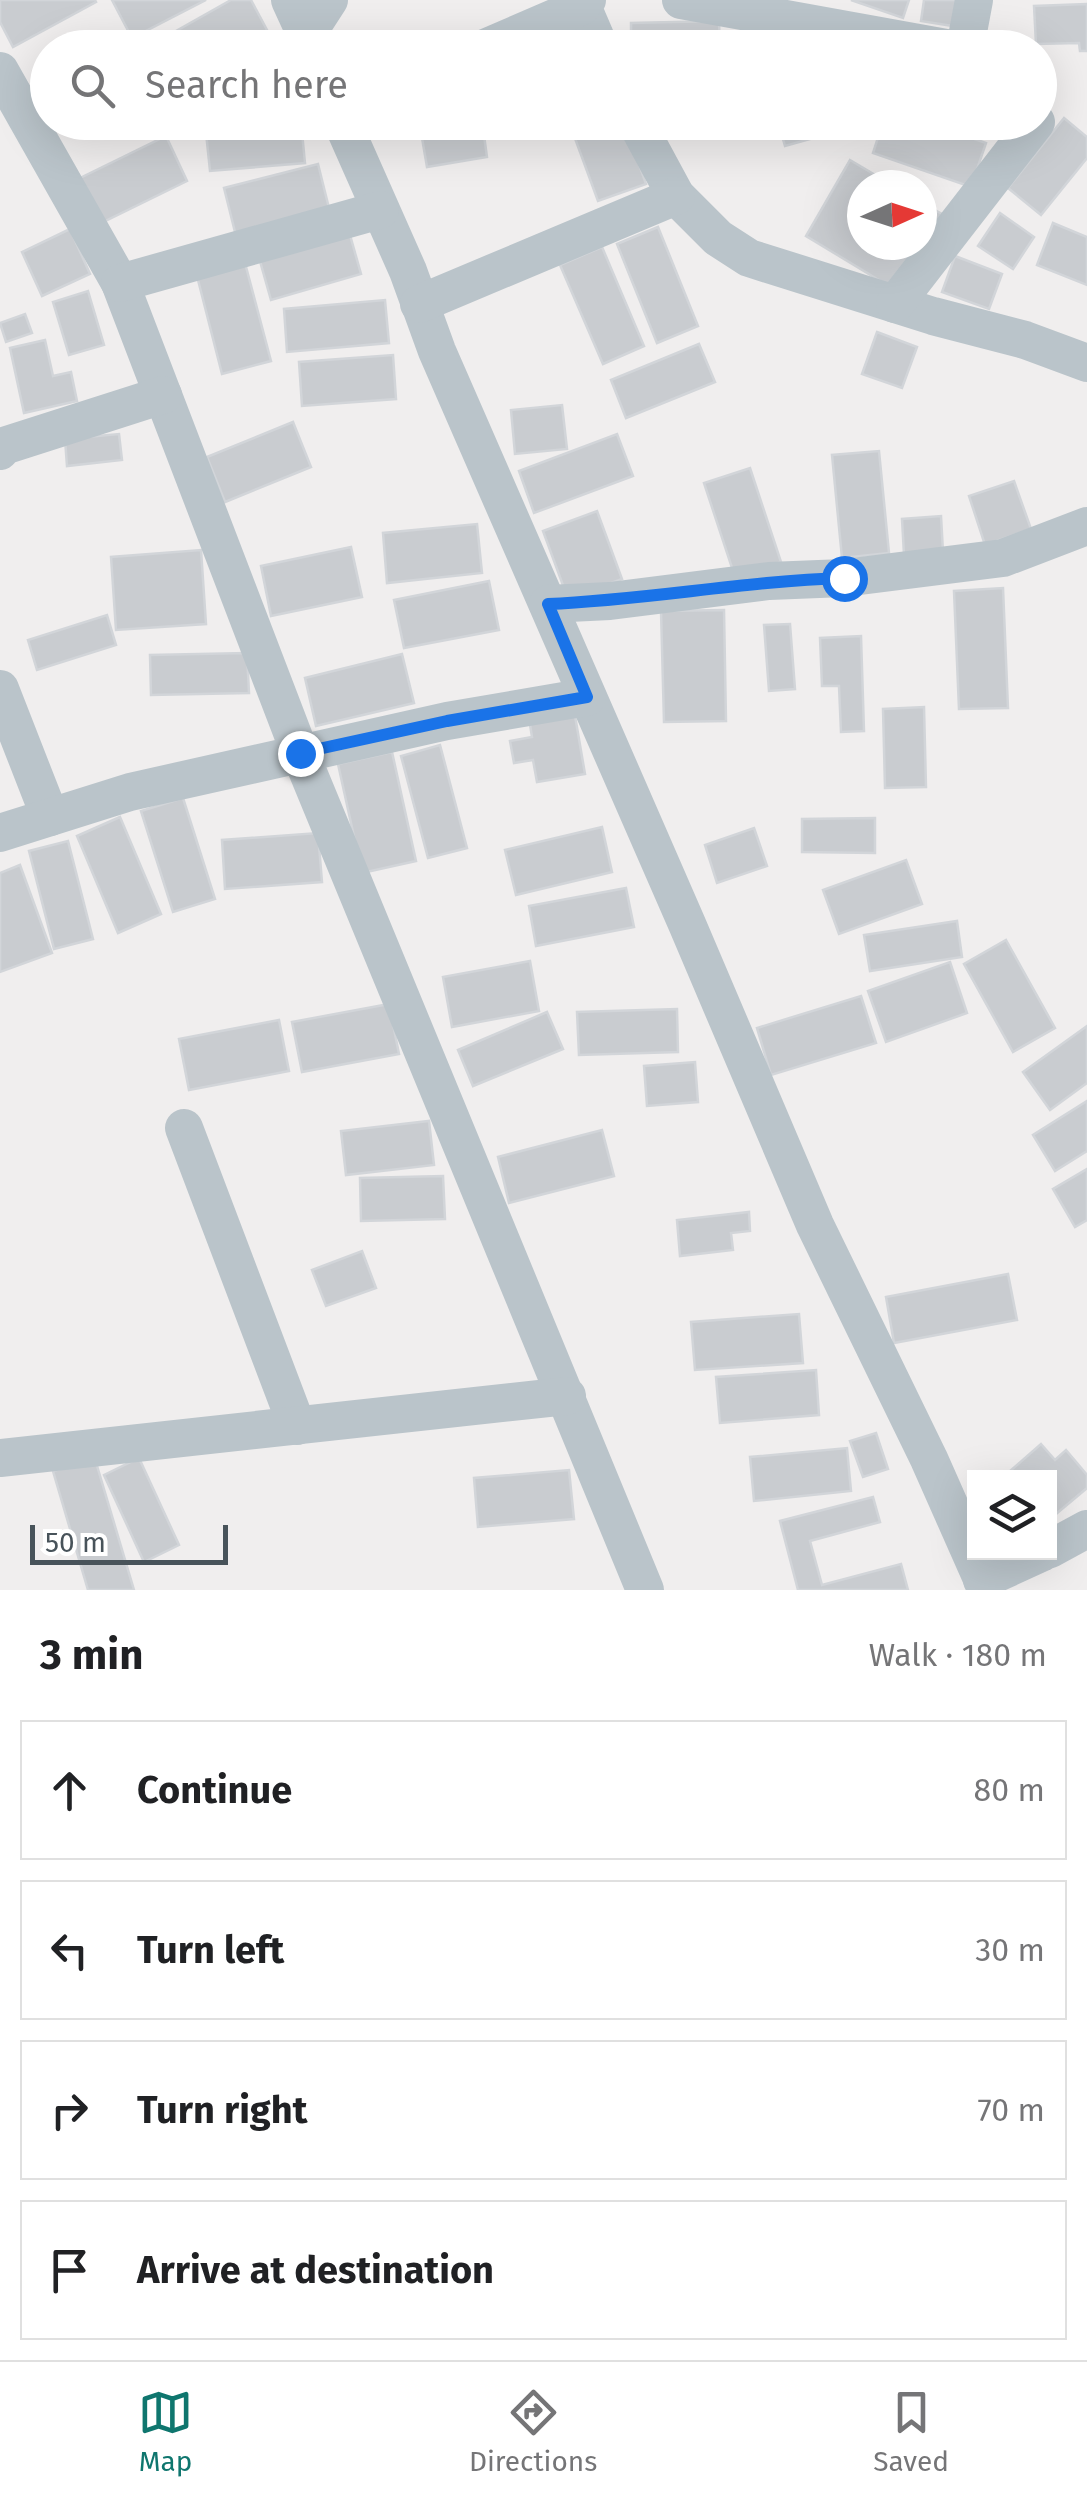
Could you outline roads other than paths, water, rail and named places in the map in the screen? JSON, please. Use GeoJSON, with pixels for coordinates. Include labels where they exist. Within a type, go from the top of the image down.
{"type":"FeatureCollection","features":[{"type":"Feature","properties":{"kind":"street"},"geometry":{"type":"LineString","coordinates":[[290,0],[305,30]]}},
{"type":"Feature","properties":{"kind":"street"},"geometry":{"type":"LineString","coordinates":[[315,30],[329,0]]}},
{"type":"Feature","properties":{"kind":"street"},"geometry":{"type":"LineString","coordinates":[[681,0],[847,30]]}},
{"type":"Feature","properties":{"kind":"street"},"geometry":{"type":"LineString","coordinates":[[968,30],[974,0]]}},
{"type":"Feature","properties":{"kind":"street"},"geometry":{"type":"LineString","coordinates":[[525,30],[584,3],[594,30]]}},
{"type":"Feature","properties":{"kind":"street"},"geometry":{"type":"LineString","coordinates":[[0,71],[30,124]]}},
{"type":"Feature","properties":{"kind":"street"},"geometry":{"type":"LineString","coordinates":[[39,140],[120,283],[300,753],[645,1590]]}},
{"type":"Feature","properties":{"kind":"street"},"geometry":{"type":"LineString","coordinates":[[350,140],[814,1226],[929,1460],[984,1585],[1030,1560]]}},
{"type":"Feature","properties":{"kind":"street"},"geometry":{"type":"LineString","coordinates":[[646,140],[676,196],[718,238],[749,258],[1026,340],[1087,363]]}},
{"type":"Feature","properties":{"kind":"street"},"geometry":{"type":"LineString","coordinates":[[895,304],[1022,140]]}},
{"type":"Feature","properties":{"kind":"street"},"geometry":{"type":"LineString","coordinates":[[419,304],[676,196]]}},
{"type":"Feature","properties":{"kind":"street"},"geometry":{"type":"LineString","coordinates":[[120,283],[380,210]]}},
{"type":"Feature","properties":{"kind":"street"},"geometry":{"type":"LineString","coordinates":[[0,451],[4,446],[163,395]]}},
{"type":"Feature","properties":{"kind":"street"},"geometry":{"type":"LineString","coordinates":[[548,604],[610,601],[770,580],[844,578],[1003,558],[1087,526]]}},
{"type":"Feature","properties":{"kind":"street"},"geometry":{"type":"LineString","coordinates":[[0,690],[50,817]]}},
{"type":"Feature","properties":{"kind":"street"},"geometry":{"type":"LineString","coordinates":[[0,833],[130,792],[447,721],[587,697]]}},
{"type":"Feature","properties":{"kind":"street"},"geometry":{"type":"LineString","coordinates":[[184,1128],[297,1426]]}},
{"type":"Feature","properties":{"kind":"street"},"geometry":{"type":"LineString","coordinates":[[0,1458],[567,1396]]}},
{"type":"Feature","properties":{"kind":"street"},"geometry":{"type":"LineString","coordinates":[[1057,1545],[1087,1528]]}}]}
